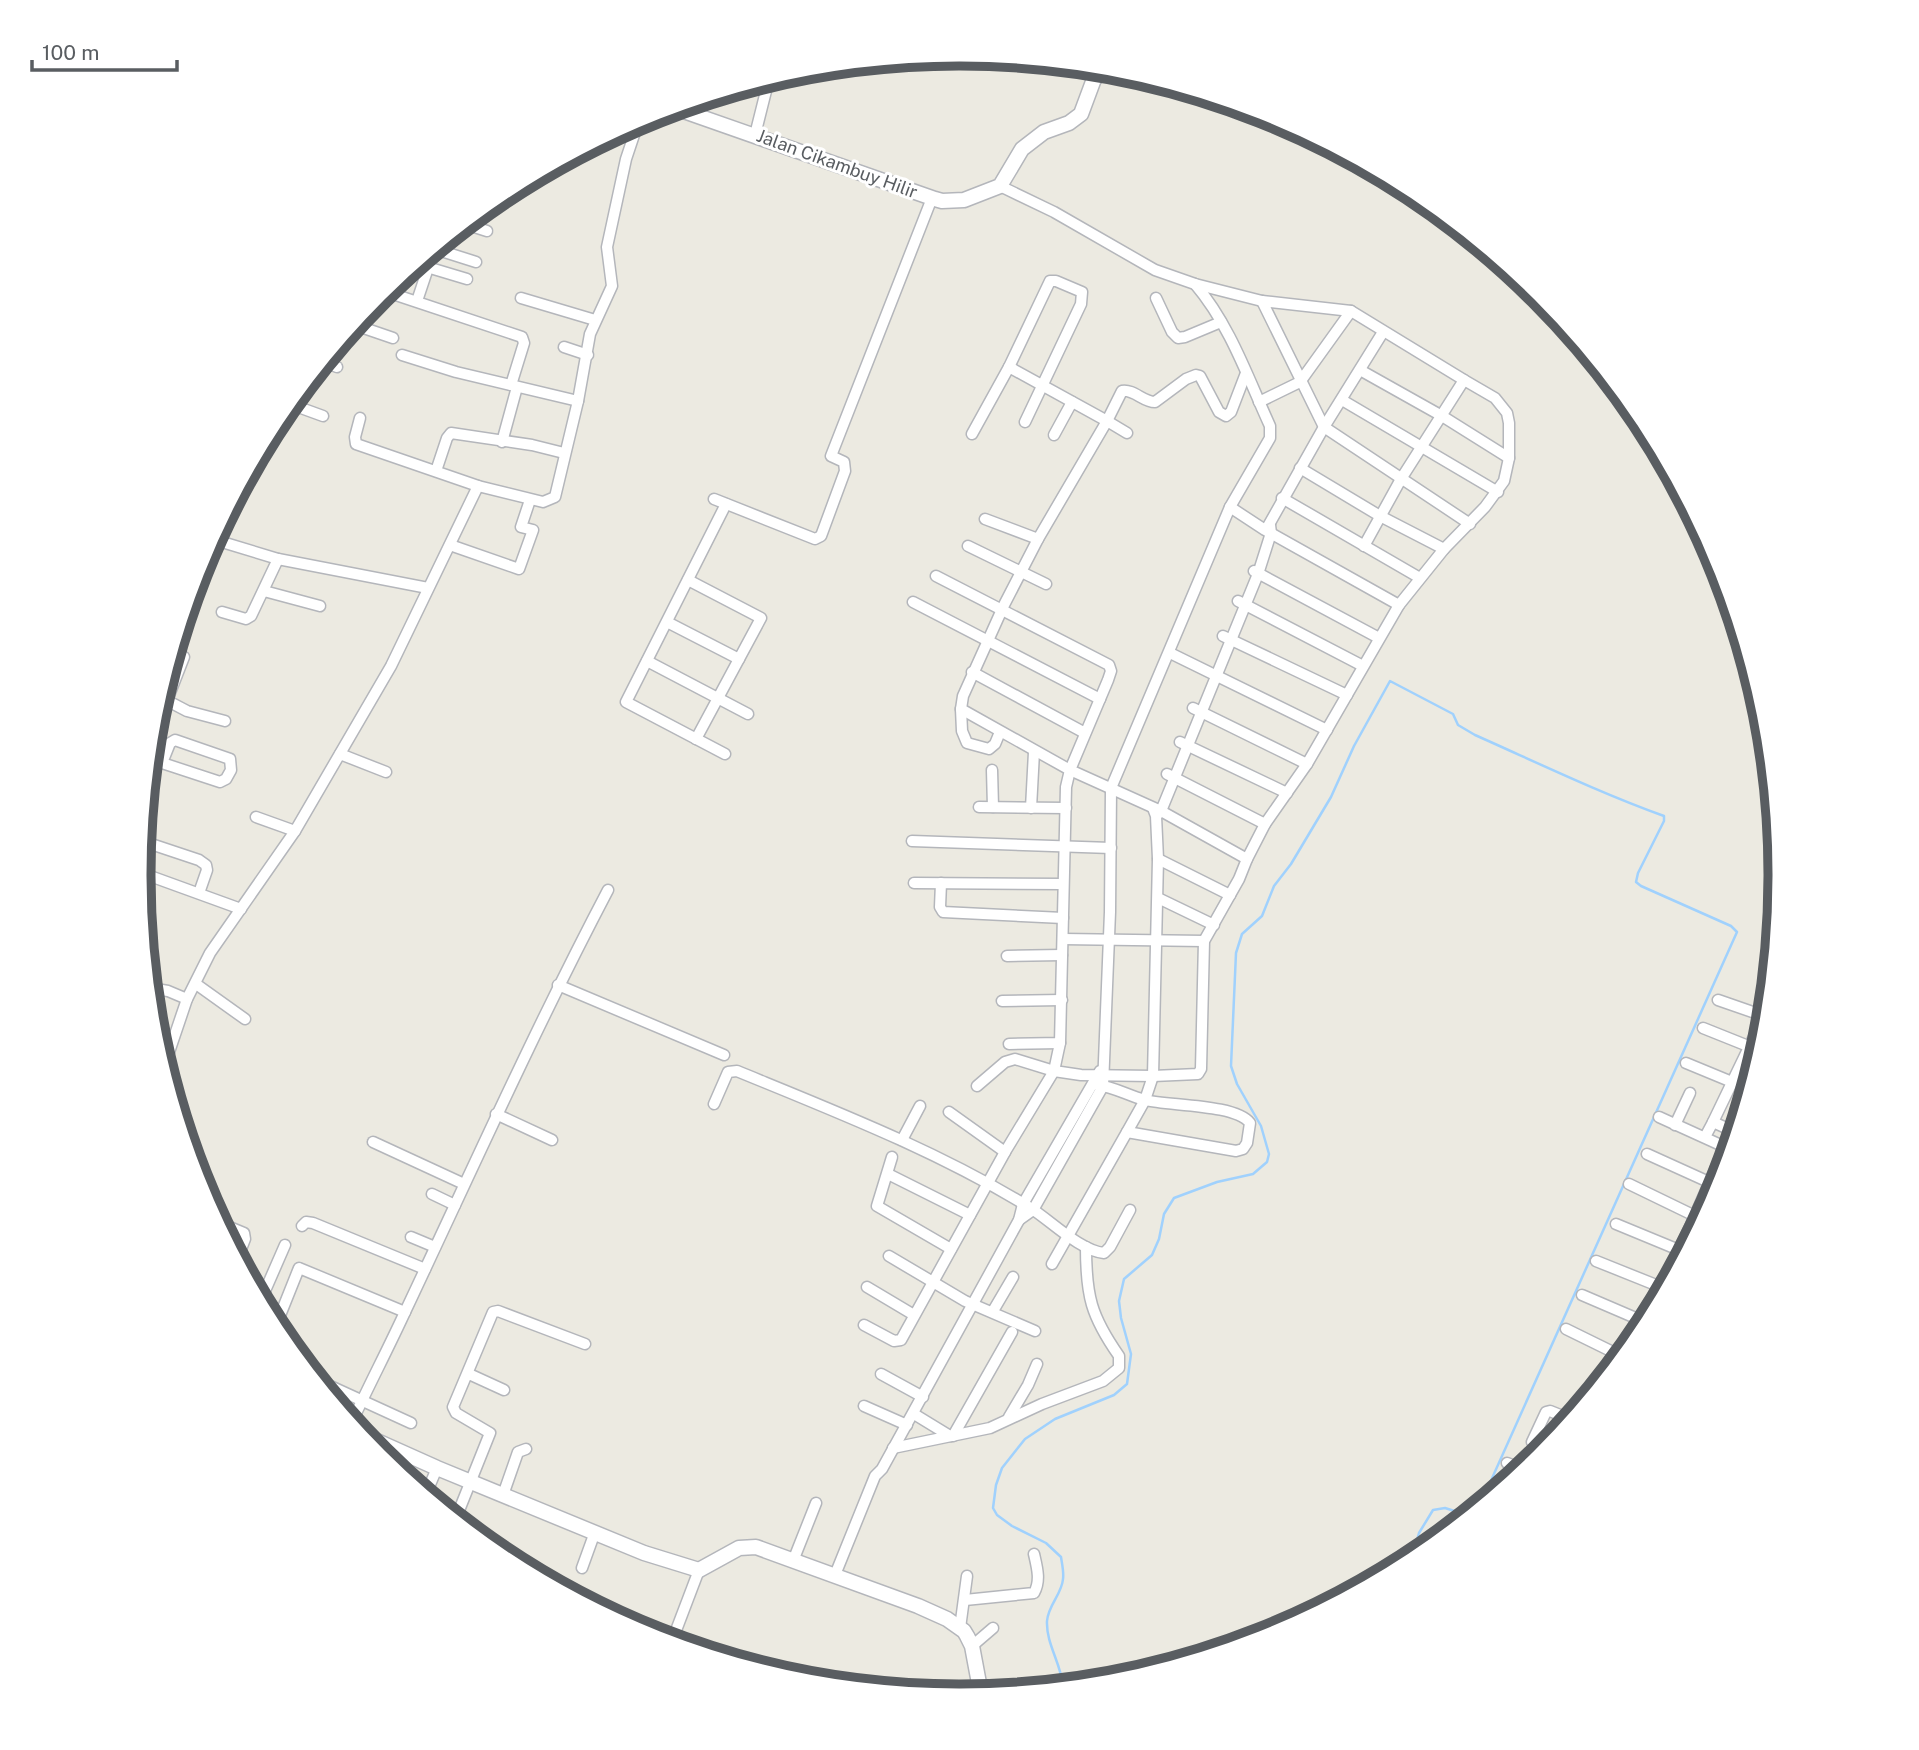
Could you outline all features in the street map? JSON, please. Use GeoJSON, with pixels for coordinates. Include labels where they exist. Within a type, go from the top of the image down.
{"type":"FeatureCollection","features":[{"type":"Feature","properties":{"kind":"street"},"geometry":{"type":"LineString","coordinates":[[977,1086],[1005,1062],[1015,1059],[1054,1072],[1100,1077],[1195,1075],[1200,1069],[1203,942],[1265,824],[1307,764],[1399,605],[1444,550],[1498,492],[1507,474],[1509,458],[1509,419],[1507,412],[1495,398],[1351,311],[1262,301],[1195,284],[1155,270],[1003,181],[1016,157],[1026,146],[1044,132],[1081,114],[1095,78]]}},
{"type":"Feature","properties":{"kind":"street"},"geometry":{"type":"LineString","coordinates":[[755,135],[766,90]]}},
{"type":"Feature","properties":{"kind":"street","name":"Jalan Cikambuy Hilir"},"geometry":{"type":"LineString","coordinates":[[690,113],[942,201],[964,200],[1003,181]]}},
{"type":"Feature","properties":{"kind":"street"},"geometry":{"type":"LineString","coordinates":[[360,418],[356,444],[478,486],[530,500],[543,502],[555,497],[588,355],[589,339],[612,286],[607,247],[623,169],[634,135]]}},
{"type":"Feature","properties":{"kind":"street"},"geometry":{"type":"LineString","coordinates":[[714,499],[815,539],[821,536],[845,471],[844,462],[831,456],[932,198]]}},
{"type":"Feature","properties":{"kind":"street"},"geometry":{"type":"LineString","coordinates":[[476,228],[487,231]]}},
{"type":"Feature","properties":{"kind":"street"},"geometry":{"type":"LineString","coordinates":[[444,252],[476,262]]}},
{"type":"Feature","properties":{"kind":"street"},"geometry":{"type":"LineString","coordinates":[[426,267],[467,279]]}},
{"type":"Feature","properties":{"kind":"street"},"geometry":{"type":"LineString","coordinates":[[417,302],[421,272]]}},
{"type":"Feature","properties":{"kind":"street"},"geometry":{"type":"LineString","coordinates":[[972,434],[1009,367],[1050,281],[1056,281],[1082,292],[1081,304],[1025,422]]}},
{"type":"Feature","properties":{"kind":"street"},"geometry":{"type":"LineString","coordinates":[[838,1576],[883,1477],[882,1469],[893,1448],[1100,1077],[1109,941],[1111,788],[1230,507],[1270,438],[1270,426],[1222,322],[1195,284]]}},
{"type":"Feature","properties":{"kind":"street"},"geometry":{"type":"LineString","coordinates":[[396,295],[522,337],[524,343],[502,442]]}},
{"type":"Feature","properties":{"kind":"street"},"geometry":{"type":"LineString","coordinates":[[521,298],[595,320]]}},
{"type":"Feature","properties":{"kind":"street"},"geometry":{"type":"LineString","coordinates":[[1156,298],[1172,332],[1178,338],[1222,322]]}},
{"type":"Feature","properties":{"kind":"street"},"geometry":{"type":"LineString","coordinates":[[1262,301],[1324,428],[1469,524]]}},
{"type":"Feature","properties":{"kind":"street"},"geometry":{"type":"LineString","coordinates":[[1259,402],[1300,382],[1351,311]]}},
{"type":"Feature","properties":{"kind":"street"},"geometry":{"type":"LineString","coordinates":[[365,328],[393,338]]}},
{"type":"Feature","properties":{"kind":"street"},"geometry":{"type":"LineString","coordinates":[[1052,1264],[1145,1100],[1153,1076],[1158,941],[1157,812],[1170,775],[1197,710],[1215,676],[1227,637],[1255,572],[1282,498],[1383,332]]}},
{"type":"Feature","properties":{"kind":"street"},"geometry":{"type":"LineString","coordinates":[[564,347],[588,355]]}},
{"type":"Feature","properties":{"kind":"street"},"geometry":{"type":"LineString","coordinates":[[402,355],[456,372],[578,401]]}},
{"type":"Feature","properties":{"kind":"street"},"geometry":{"type":"LineString","coordinates":[[333,365],[337,367]]}},
{"type":"Feature","properties":{"kind":"street"},"geometry":{"type":"LineString","coordinates":[[1009,367],[1128,433]]}},
{"type":"Feature","properties":{"kind":"street"},"geometry":{"type":"LineString","coordinates":[[1360,370],[1509,458]]}},
{"type":"Feature","properties":{"kind":"street"},"geometry":{"type":"LineString","coordinates":[[1000,732],[995,744],[989,749],[967,743],[962,731],[961,709],[972,672],[1038,539],[1122,391],[1128,390],[1155,402],[1186,379],[1196,375],[1200,376],[1219,412],[1226,416],[1231,412],[1246,373]]}},
{"type":"Feature","properties":{"kind":"street"},"geometry":{"type":"LineString","coordinates":[[1364,546],[1401,479],[1464,380]]}},
{"type":"Feature","properties":{"kind":"street"},"geometry":{"type":"LineString","coordinates":[[1342,400],[1498,492]]}},
{"type":"Feature","properties":{"kind":"street"},"geometry":{"type":"LineString","coordinates":[[1054,435],[1072,402]]}},
{"type":"Feature","properties":{"kind":"street"},"geometry":{"type":"LineString","coordinates":[[300,408],[323,416]]}},
{"type":"Feature","properties":{"kind":"street"},"geometry":{"type":"LineString","coordinates":[[436,471],[447,438],[452,433],[532,445],[564,453]]}},
{"type":"Feature","properties":{"kind":"street"},"geometry":{"type":"LineString","coordinates":[[1300,468],[1380,516],[1444,550]]}},
{"type":"Feature","properties":{"kind":"street"},"geometry":{"type":"LineString","coordinates":[[170,1048],[187,999],[210,953],[295,831],[391,666],[478,486]]}},
{"type":"Feature","properties":{"kind":"street"},"geometry":{"type":"LineString","coordinates":[[1282,498],[1420,578]]}},
{"type":"Feature","properties":{"kind":"street"},"geometry":{"type":"LineString","coordinates":[[450,545],[519,569],[533,530],[521,527],[530,500]]}},
{"type":"Feature","properties":{"kind":"street"},"geometry":{"type":"LineString","coordinates":[[725,754],[626,702],[726,504]]}},
{"type":"Feature","properties":{"kind":"street"},"geometry":{"type":"LineString","coordinates":[[1230,507],[1399,605]]}},
{"type":"Feature","properties":{"kind":"street"},"geometry":{"type":"LineString","coordinates":[[985,519],[1038,539]]}},
{"type":"Feature","properties":{"kind":"street"},"geometry":{"type":"LineString","coordinates":[[223,543],[278,559],[428,588]]}},
{"type":"Feature","properties":{"kind":"street"},"geometry":{"type":"LineString","coordinates":[[968,546],[1046,584]]}},
{"type":"Feature","properties":{"kind":"street"},"geometry":{"type":"LineString","coordinates":[[222,612],[246,620],[251,616],[278,559]]}},
{"type":"Feature","properties":{"kind":"street"},"geometry":{"type":"LineString","coordinates":[[1255,572],[1379,638]]}},
{"type":"Feature","properties":{"kind":"street"},"geometry":{"type":"LineString","coordinates":[[864,1325],[898,1342],[1005,1152],[1054,1072],[1060,1044],[1062,1000],[1066,787],[1111,671],[1109,665],[936,576]]}},
{"type":"Feature","properties":{"kind":"street"},"geometry":{"type":"LineString","coordinates":[[688,580],[761,618],[696,739]]}},
{"type":"Feature","properties":{"kind":"street"},"geometry":{"type":"LineString","coordinates":[[264,591],[320,606]]}},
{"type":"Feature","properties":{"kind":"street"},"geometry":{"type":"LineString","coordinates":[[913,602],[1100,698]]}},
{"type":"Feature","properties":{"kind":"street"},"geometry":{"type":"LineString","coordinates":[[1241,603],[1363,666]]}},
{"type":"Feature","properties":{"kind":"street"},"geometry":{"type":"LineString","coordinates":[[667,622],[739,659]]}},
{"type":"Feature","properties":{"kind":"street"},"geometry":{"type":"LineString","coordinates":[[1227,637],[1347,695]]}},
{"type":"Feature","properties":{"kind":"street"},"geometry":{"type":"LineString","coordinates":[[1170,653],[1326,730]]}},
{"type":"Feature","properties":{"kind":"street"},"geometry":{"type":"LineString","coordinates":[[179,667],[184,657]]}},
{"type":"Feature","properties":{"kind":"street"},"geometry":{"type":"LineString","coordinates":[[647,661],[748,714]]}},
{"type":"Feature","properties":{"kind":"street"},"geometry":{"type":"LineString","coordinates":[[972,672],[1085,733]]}},
{"type":"Feature","properties":{"kind":"street"},"geometry":{"type":"LineString","coordinates":[[170,704],[225,721]]}},
{"type":"Feature","properties":{"kind":"street"},"geometry":{"type":"LineString","coordinates":[[961,709],[1070,771],[1111,788],[1247,859]]}},
{"type":"Feature","properties":{"kind":"street"},"geometry":{"type":"LineString","coordinates":[[1197,710],[1307,764]]}},
{"type":"Feature","properties":{"kind":"street"},"geometry":{"type":"LineString","coordinates":[[175,740],[230,759],[231,771],[226,779],[220,782],[162,763],[170,743],[175,740]]}},
{"type":"Feature","properties":{"kind":"street"},"geometry":{"type":"LineString","coordinates":[[1183,744],[1287,793]]}},
{"type":"Feature","properties":{"kind":"street"},"geometry":{"type":"LineString","coordinates":[[1031,808],[1034,752]]}},
{"type":"Feature","properties":{"kind":"street"},"geometry":{"type":"LineString","coordinates":[[340,754],[386,772]]}},
{"type":"Feature","properties":{"kind":"street"},"geometry":{"type":"LineString","coordinates":[[992,769],[993,807]]}},
{"type":"Feature","properties":{"kind":"street"},"geometry":{"type":"LineString","coordinates":[[1170,775],[1265,824]]}},
{"type":"Feature","properties":{"kind":"street"},"geometry":{"type":"LineString","coordinates":[[979,807],[1066,808]]}},
{"type":"Feature","properties":{"kind":"street"},"geometry":{"type":"LineString","coordinates":[[256,817],[295,831]]}},
{"type":"Feature","properties":{"kind":"street"},"geometry":{"type":"LineString","coordinates":[[912,841],[1111,848]]}},
{"type":"Feature","properties":{"kind":"street"},"geometry":{"type":"LineString","coordinates":[[152,844],[199,860],[206,865],[207,870],[199,893]]}},
{"type":"Feature","properties":{"kind":"street"},"geometry":{"type":"LineString","coordinates":[[1158,859],[1230,895]]}},
{"type":"Feature","properties":{"kind":"street"},"geometry":{"type":"LineString","coordinates":[[151,876],[241,909]]}},
{"type":"Feature","properties":{"kind":"street"},"geometry":{"type":"LineString","coordinates":[[914,883],[1063,884]]}},
{"type":"Feature","properties":{"kind":"street"},"geometry":{"type":"LineString","coordinates":[[941,883],[940,906],[943,912],[1063,918]]}},
{"type":"Feature","properties":{"kind":"street"},"geometry":{"type":"LineString","coordinates":[[356,1413],[558,985],[608,890]]}},
{"type":"Feature","properties":{"kind":"street"},"geometry":{"type":"LineString","coordinates":[[1158,898],[1214,925]]}},
{"type":"Feature","properties":{"kind":"street"},"geometry":{"type":"LineString","coordinates":[[1063,939],[1203,942]]}},
{"type":"Feature","properties":{"kind":"street"},"geometry":{"type":"LineString","coordinates":[[1007,956],[1062,955]]}},
{"type":"Feature","properties":{"kind":"street"},"geometry":{"type":"LineString","coordinates":[[196,984],[245,1019]]}},
{"type":"Feature","properties":{"kind":"street"},"geometry":{"type":"LineString","coordinates":[[558,985],[724,1055]]}},
{"type":"Feature","properties":{"kind":"street"},"geometry":{"type":"LineString","coordinates":[[159,990],[187,999]]}},
{"type":"Feature","properties":{"kind":"street"},"geometry":{"type":"LineString","coordinates":[[1002,1001],[1062,1000]]}},
{"type":"Feature","properties":{"kind":"street"},"geometry":{"type":"LineString","coordinates":[[1718,1000],[1755,1013]]}},
{"type":"Feature","properties":{"kind":"street"},"geometry":{"type":"LineString","coordinates":[[1703,1028],[1748,1046]]}},
{"type":"Feature","properties":{"kind":"street"},"geometry":{"type":"LineString","coordinates":[[1705,1137],[1750,1043]]}},
{"type":"Feature","properties":{"kind":"street"},"geometry":{"type":"LineString","coordinates":[[1009,1044],[1060,1044]]}},
{"type":"Feature","properties":{"kind":"street"},"geometry":{"type":"LineString","coordinates":[[1686,1063],[1732,1082]]}},
{"type":"Feature","properties":{"kind":"street"},"geometry":{"type":"LineString","coordinates":[[714,1104],[726,1074],[734,1070],[902,1140],[988,1183],[1099,1253],[1108,1251],[1130,1210]]}},
{"type":"Feature","properties":{"kind":"street"},"geometry":{"type":"LineString","coordinates":[[1100,1077],[1145,1100],[1209,1107],[1245,1118],[1251,1123],[1247,1143],[1243,1149],[1236,1151],[1127,1132]]}},
{"type":"Feature","properties":{"kind":"street"},"geometry":{"type":"LineString","coordinates":[[1675,1125],[1690,1093]]}},
{"type":"Feature","properties":{"kind":"street"},"geometry":{"type":"LineString","coordinates":[[902,1140],[920,1106]]}},
{"type":"Feature","properties":{"kind":"street"},"geometry":{"type":"LineString","coordinates":[[949,1112],[1005,1152]]}},
{"type":"Feature","properties":{"kind":"street"},"geometry":{"type":"LineString","coordinates":[[496,1114],[552,1140]]}},
{"type":"Feature","properties":{"kind":"street"},"geometry":{"type":"LineString","coordinates":[[1659,1117],[1721,1146]]}},
{"type":"Feature","properties":{"kind":"street"},"geometry":{"type":"LineString","coordinates":[[1713,1122],[1727,1128]]}},
{"type":"Feature","properties":{"kind":"street"},"geometry":{"type":"LineString","coordinates":[[373,1142],[464,1184]]}},
{"type":"Feature","properties":{"kind":"street"},"geometry":{"type":"LineString","coordinates":[[1647,1154],[1707,1181]]}},
{"type":"Feature","properties":{"kind":"street"},"geometry":{"type":"LineString","coordinates":[[892,1157],[878,1208],[951,1249]]}},
{"type":"Feature","properties":{"kind":"street"},"geometry":{"type":"LineString","coordinates":[[888,1174],[970,1215]]}},
{"type":"Feature","properties":{"kind":"street"},"geometry":{"type":"LineString","coordinates":[[1629,1185],[1690,1222]]}},
{"type":"Feature","properties":{"kind":"street"},"geometry":{"type":"LineString","coordinates":[[432,1194],[454,1205]]}},
{"type":"Feature","properties":{"kind":"street"},"geometry":{"type":"LineString","coordinates":[[302,1226],[306,1222],[313,1223],[425,1269]]}},
{"type":"Feature","properties":{"kind":"street"},"geometry":{"type":"LineString","coordinates":[[1616,1224],[1676,1249]]}},
{"type":"Feature","properties":{"kind":"street"},"geometry":{"type":"LineString","coordinates":[[232,1228],[244,1233],[242,1248]]}},
{"type":"Feature","properties":{"kind":"street"},"geometry":{"type":"LineString","coordinates":[[411,1237],[435,1247]]}},
{"type":"Feature","properties":{"kind":"street"},"geometry":{"type":"LineString","coordinates":[[266,1290],[285,1245]]}},
{"type":"Feature","properties":{"kind":"street"},"geometry":{"type":"LineString","coordinates":[[893,1448],[990,1428],[1103,1381],[1119,1368],[1119,1356],[1091,1307],[1086,1281],[1086,1247]]}},
{"type":"Feature","properties":{"kind":"street"},"geometry":{"type":"LineString","coordinates":[[888,1256],[974,1304],[1035,1331]]}},
{"type":"Feature","properties":{"kind":"street"},"geometry":{"type":"LineString","coordinates":[[1596,1261],[1656,1285]]}},
{"type":"Feature","properties":{"kind":"street"},"geometry":{"type":"LineString","coordinates":[[281,1314],[299,1268],[405,1312]]}},
{"type":"Feature","properties":{"kind":"street"},"geometry":{"type":"LineString","coordinates":[[993,1311],[1013,1277]]}},
{"type":"Feature","properties":{"kind":"street"},"geometry":{"type":"LineString","coordinates":[[867,1287],[914,1315]]}},
{"type":"Feature","properties":{"kind":"street"},"geometry":{"type":"LineString","coordinates":[[1582,1295],[1633,1322]]}},
{"type":"Feature","properties":{"kind":"street"},"geometry":{"type":"LineString","coordinates":[[459,1510],[490,1433],[453,1408],[492,1314],[496,1310],[585,1345]]}},
{"type":"Feature","properties":{"kind":"street"},"geometry":{"type":"LineString","coordinates":[[1566,1329],[1612,1352]]}},
{"type":"Feature","properties":{"kind":"street"},"geometry":{"type":"LineString","coordinates":[[952,1436],[1012,1332]]}},
{"type":"Feature","properties":{"kind":"street"},"geometry":{"type":"LineString","coordinates":[[1009,1418],[1037,1364]]}},
{"type":"Feature","properties":{"kind":"street"},"geometry":{"type":"LineString","coordinates":[[469,1374],[504,1390]]}},
{"type":"Feature","properties":{"kind":"street"},"geometry":{"type":"LineString","coordinates":[[881,1374],[923,1397]]}},
{"type":"Feature","properties":{"kind":"street"},"geometry":{"type":"LineString","coordinates":[[337,1390],[411,1423]]}},
{"type":"Feature","properties":{"kind":"street"},"geometry":{"type":"LineString","coordinates":[[864,1406],[907,1425]]}},
{"type":"Feature","properties":{"kind":"street"},"geometry":{"type":"LineString","coordinates":[[1532,1442],[1546,1412],[1560,1415]]}},
{"type":"Feature","properties":{"kind":"street"},"geometry":{"type":"LineString","coordinates":[[914,1413],[952,1436]]}},
{"type":"Feature","properties":{"kind":"street"},"geometry":{"type":"LineString","coordinates":[[387,1445],[644,1553],[699,1570]]}},
{"type":"Feature","properties":{"kind":"street"},"geometry":{"type":"LineString","coordinates":[[503,1495],[519,1452],[526,1449]]}},
{"type":"Feature","properties":{"kind":"street"},"geometry":{"type":"LineString","coordinates":[[1507,1463],[1512,1465]]}},
{"type":"Feature","properties":{"kind":"street"},"geometry":{"type":"LineString","coordinates":[[429,1486],[437,1468]]}},
{"type":"Feature","properties":{"kind":"street"},"geometry":{"type":"LineString","coordinates":[[793,1561],[816,1503]]}},
{"type":"Feature","properties":{"kind":"street"},"geometry":{"type":"LineString","coordinates":[[582,1568],[594,1532]]}},
{"type":"Feature","properties":{"kind":"street"},"geometry":{"type":"LineString","coordinates":[[676,1632],[699,1570],[745,1546],[756,1547],[947,1619],[960,1628],[972,1646],[979,1683]]}},
{"type":"Feature","properties":{"kind":"street"},"geometry":{"type":"LineString","coordinates":[[965,1600],[1034,1593],[1038,1574],[1034,1554]]}},
{"type":"Feature","properties":{"kind":"street"},"geometry":{"type":"LineString","coordinates":[[960,1628],[967,1576]]}},
{"type":"Feature","properties":{"kind":"street"},"geometry":{"type":"LineString","coordinates":[[972,1646],[993,1628]]}},
{"type":"Feature","properties":{"kind":"waterway"},"geometry":{"type":"LineString","coordinates":[[1061,1677],[1047,1629],[1050,1610],[1062,1584],[1061,1557],[1046,1543],[1012,1526],[997,1515],[993,1508],[996,1485],[1002,1468],[1025,1439],[1055,1419],[1114,1395],[1127,1384],[1131,1354],[1119,1301],[1124,1279],[1152,1255],[1159,1239],[1164,1214],[1174,1198],[1217,1182],[1253,1174],[1267,1162],[1269,1154],[1261,1126],[1237,1084],[1231,1066],[1236,953],[1242,934],[1262,916],[1274,886],[1291,864],[1331,797],[1354,746],[1390,681],[1453,714],[1458,725],[1475,735],[1593,788],[1664,816],[1636,882],[1731,926],[1737,932],[1488,1487]]}},
{"type":"Feature","properties":{"kind":"waterway"},"geometry":{"type":"LineString","coordinates":[[1416,1542],[1433,1510],[1445,1508],[1457,1512]]}}]}
